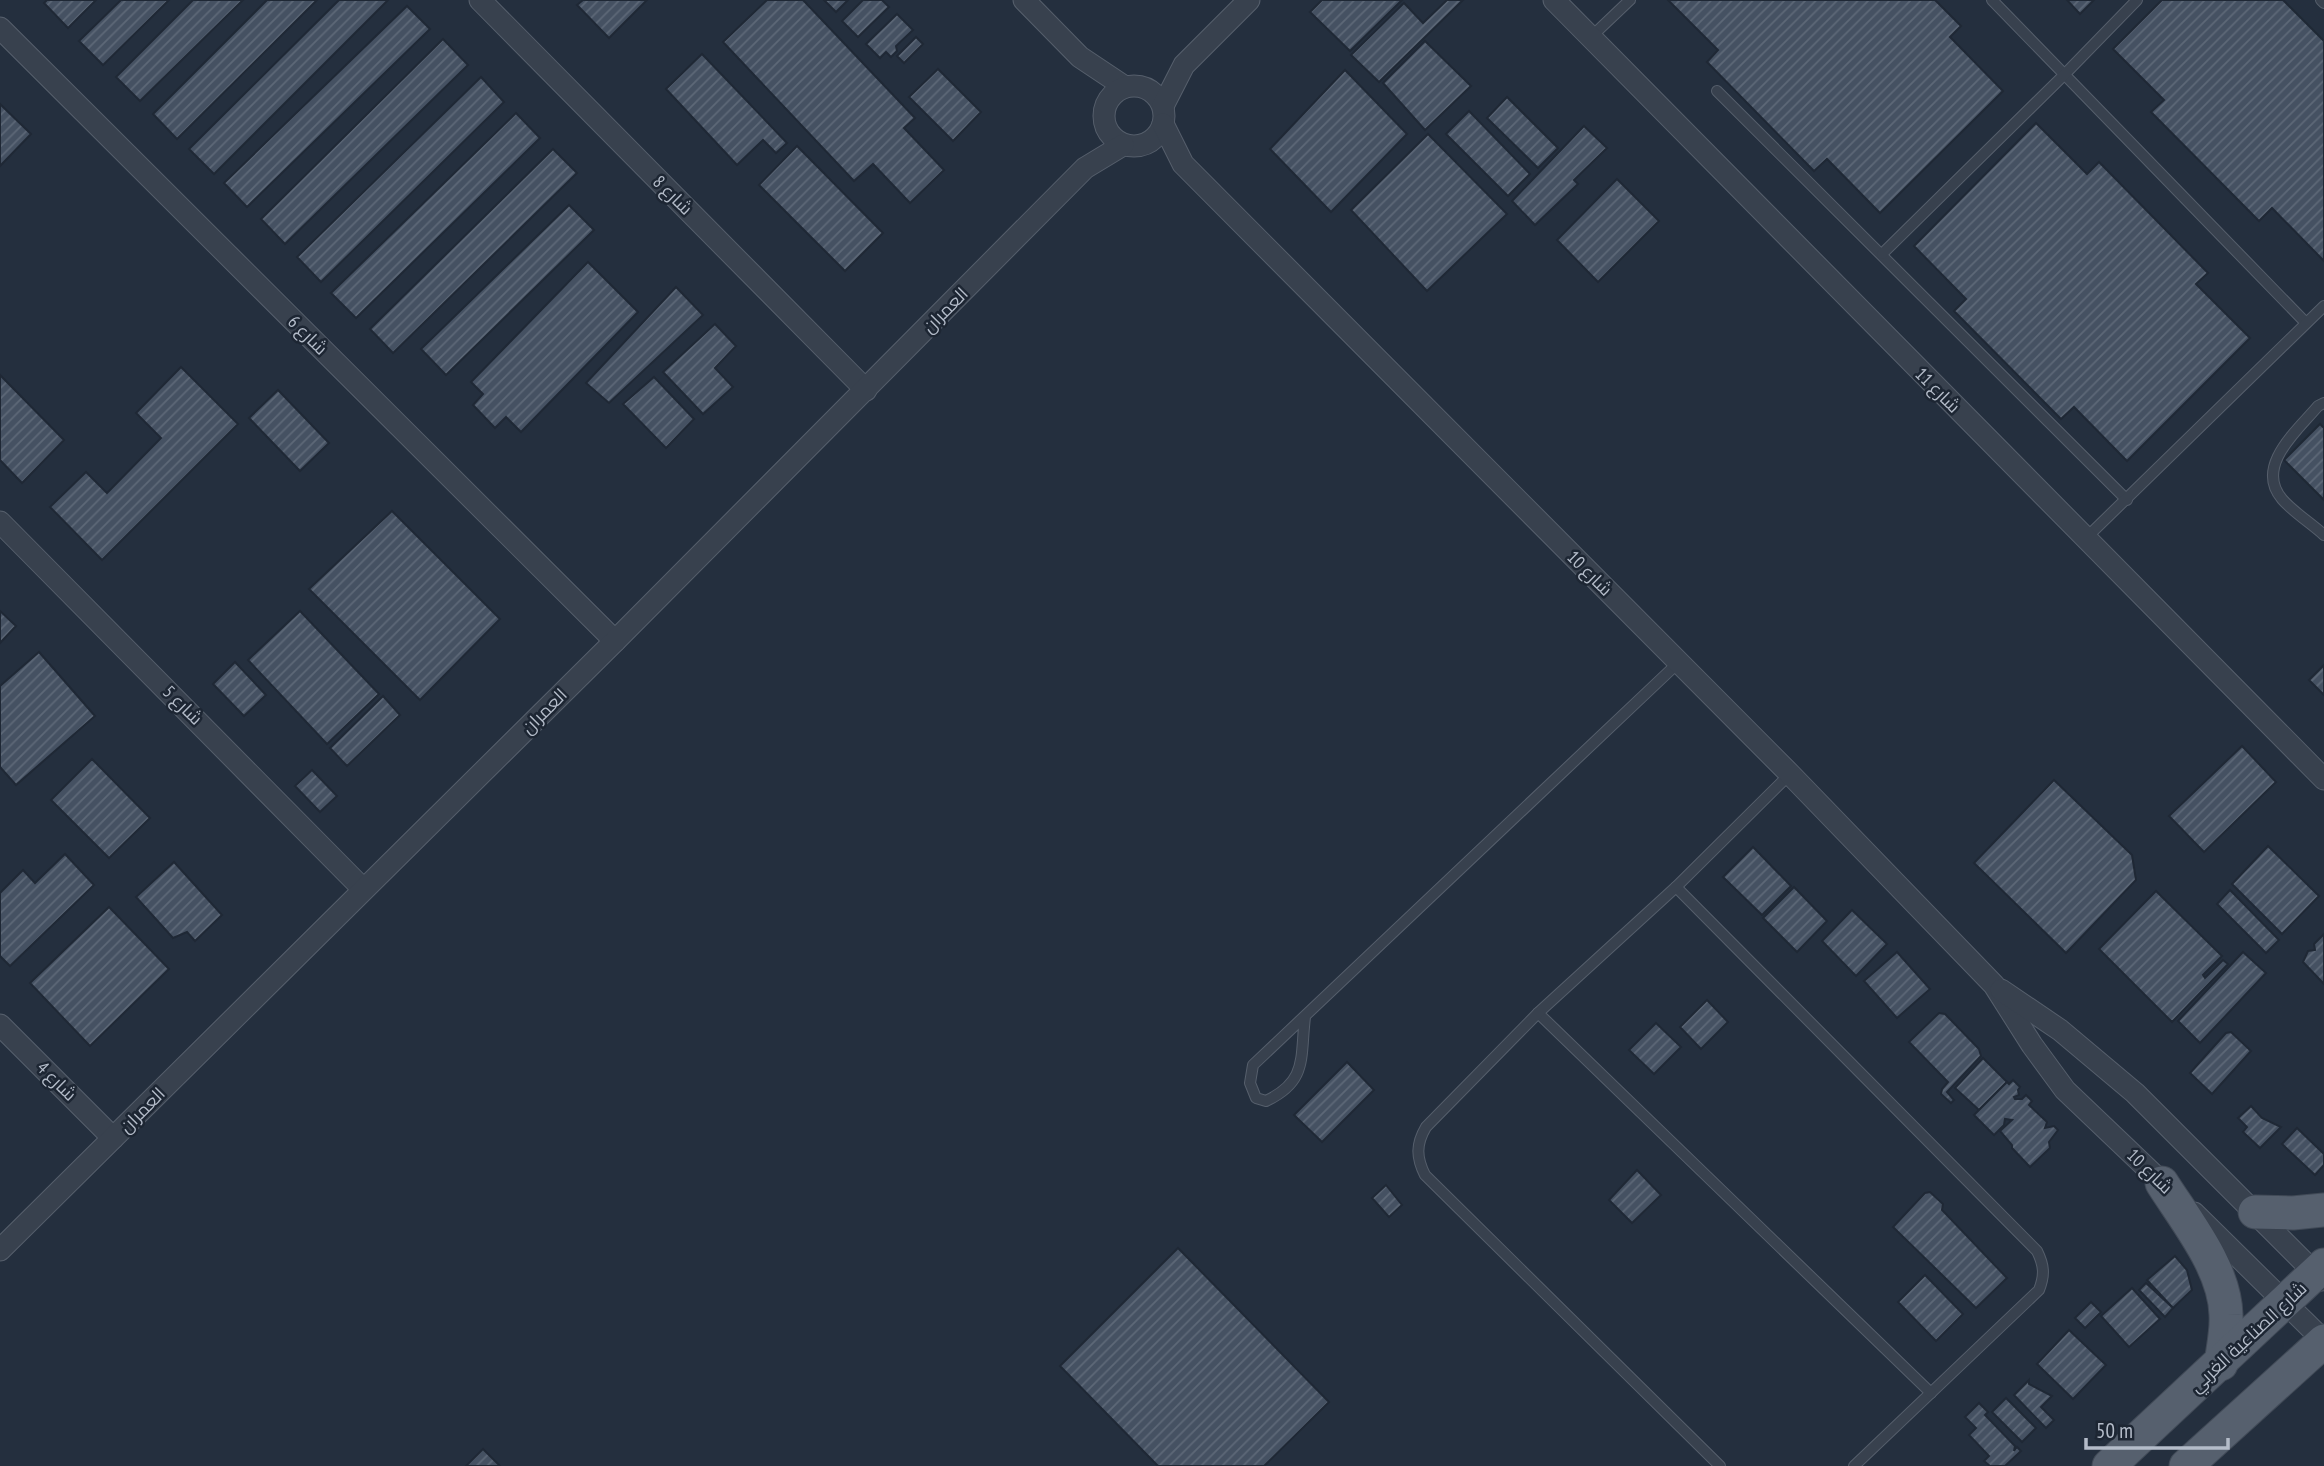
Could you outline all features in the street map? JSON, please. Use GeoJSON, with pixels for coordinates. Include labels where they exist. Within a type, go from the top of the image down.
{"type":"FeatureCollection","features":[{"type":"Feature","properties":{"kind":"main road"},"geometry":{"type":"LineString","coordinates":[[2162,1182],[2214,1267],[2223,1289],[2226,1315],[2221,1364]]}},
{"type":"Feature","properties":{"kind":"main road"},"geometry":{"type":"LineString","coordinates":[[2255,1212],[2293,1213],[2324,1210]]}},
{"type":"Feature","properties":{"kind":"main road","name":"شارع الصناعية الغربي"},"geometry":{"type":"LineString","coordinates":[[2109,1466],[2286,1301],[2321,1273]]}},
{"type":"Feature","properties":{"kind":"main road"},"geometry":{"type":"LineString","coordinates":[[2186,1466],[2324,1341]]}},
{"type":"Feature","properties":{"kind":"street","name":"شارع 8"},"geometry":{"type":"LineString","coordinates":[[480,0],[866,390]]}},
{"type":"Feature","properties":{"kind":"street"},"geometry":{"type":"LineString","coordinates":[[1024,0],[1080,57],[1133,87],[1158,97],[1163,115]]}},
{"type":"Feature","properties":{"kind":"street"},"geometry":{"type":"LineString","coordinates":[[1105,115],[1113,94],[1184,65],[1249,0]]}},
{"type":"Feature","properties":{"kind":"street","name":"شارع 11"},"geometry":{"type":"LineString","coordinates":[[1555,0],[2324,779]]}},
{"type":"Feature","properties":{"kind":"street","name":"شارع 6"},"geometry":{"type":"LineString","coordinates":[[0,29],[615,641]]}},
{"type":"Feature","properties":{"kind":"street"},"geometry":{"type":"LineString","coordinates":[[1080,57],[1105,115],[1108,133],[1133,146],[1159,134],[1163,115],[1184,65]]}},
{"type":"Feature","properties":{"kind":"street","name":"العمران"},"geometry":{"type":"LineString","coordinates":[[1085,168],[1105,115]]}},
{"type":"Feature","properties":{"kind":"street","name":"شارع 10"},"geometry":{"type":"LineString","coordinates":[[1163,115],[1184,164],[1790,774],[1994,985],[2060,1030],[2135,1093],[2321,1273]]}},
{"type":"Feature","properties":{"kind":"street","name":"العمران"},"geometry":{"type":"LineString","coordinates":[[0,1250],[615,641],[1085,168],[1133,146]]}},
{"type":"Feature","properties":{"kind":"street","name":"شارع 10"},"geometry":{"type":"LineString","coordinates":[[1133,146],[1184,164]]}},
{"type":"Feature","properties":{"kind":"street","name":"شارع 5"},"geometry":{"type":"LineString","coordinates":[[0,522],[363,889]]}},
{"type":"Feature","properties":{"kind":"street","name":"شارع 10"},"geometry":{"type":"LineString","coordinates":[[1994,985],[2032,1045],[2065,1090],[2286,1301],[2324,1341]]}},
{"type":"Feature","properties":{"kind":"street","name":"شارع 4"},"geometry":{"type":"LineString","coordinates":[[0,1025],[113,1138]]}},
{"type":"Feature","properties":{"kind":"lane"},"geometry":{"type":"LineString","coordinates":[[1590,38],[1630,0]]}},
{"type":"Feature","properties":{"kind":"lane"},"geometry":{"type":"LineString","coordinates":[[1992,0],[2306,323]]}},
{"type":"Feature","properties":{"kind":"lane"},"geometry":{"type":"LineString","coordinates":[[1882,254],[2137,0]]}},
{"type":"Feature","properties":{"kind":"lane"},"geometry":{"type":"LineString","coordinates":[[1717,91],[2127,499]]}},
{"type":"Feature","properties":{"kind":"lane"},"geometry":{"type":"LineString","coordinates":[[2085,539],[2324,306]]}},
{"type":"Feature","properties":{"kind":"lane"},"geometry":{"type":"LineString","coordinates":[[2324,402],[2276,456],[2272,478],[2281,498],[2324,535]]}},
{"type":"Feature","properties":{"kind":"lane"},"geometry":{"type":"LineString","coordinates":[[1304,1017],[1298,1077],[1284,1093],[1266,1101],[1256,1098],[1250,1083],[1253,1065],[1679,662]]}},
{"type":"Feature","properties":{"kind":"lane"},"geometry":{"type":"LineString","coordinates":[[1720,1466],[1425,1175],[1419,1163],[1418,1151],[1426,1126],[1538,1013],[1676,887],[1790,774]]}},
{"type":"Feature","properties":{"kind":"lane"},"geometry":{"type":"LineString","coordinates":[[1676,887],[2037,1251],[2042,1260],[2044,1270],[2039,1290],[1854,1466]]}},
{"type":"Feature","properties":{"kind":"lane"},"geometry":{"type":"LineString","coordinates":[[1538,1013],[1931,1393]]}},
{"type":"Feature","properties":{"kind":"building"},"geometry":{"type":"Polygon","coordinates":[[[47,0],[96,0],[68,28],[44,3],[47,0]]]}},
{"type":"Feature","properties":{"kind":"building"},"geometry":{"type":"Polygon","coordinates":[[[121,0],[169,0],[103,65],[79,41],[121,0]]]}},
{"type":"Feature","properties":{"kind":"building"},"geometry":{"type":"Polygon","coordinates":[[[193,0],[243,0],[140,101],[116,77],[193,0]]]}},
{"type":"Feature","properties":{"kind":"building"},"geometry":{"type":"Polygon","coordinates":[[[267,0],[317,0],[177,139],[153,114],[267,0]]]}},
{"type":"Feature","properties":{"kind":"building"},"geometry":{"type":"Polygon","coordinates":[[[339,0],[388,0],[214,174],[189,149],[339,0]]]}},
{"type":"Feature","properties":{"kind":"building"},"geometry":{"type":"Polygon","coordinates":[[[583,0],[647,0],[609,38],[577,5],[583,0]]]}},
{"type":"Feature","properties":{"kind":"building"},"geometry":{"type":"Polygon","coordinates":[[[767,0],[803,0],[915,118],[904,128],[944,170],[910,203],[873,164],[854,181],[723,42],[767,0]]]}},
{"type":"Feature","properties":{"kind":"building"},"geometry":{"type":"Polygon","coordinates":[[[824,0],[848,0],[836,12],[824,0]]]}},
{"type":"Feature","properties":{"kind":"building"},"geometry":{"type":"Polygon","coordinates":[[[863,0],[882,0],[889,7],[858,37],[842,21],[863,0]]]}},
{"type":"Feature","properties":{"kind":"building"},"geometry":{"type":"Polygon","coordinates":[[[1322,0],[1402,0],[1350,51],[1310,12],[1322,0]]]}},
{"type":"Feature","properties":{"kind":"building"},"geometry":{"type":"Polygon","coordinates":[[[1447,0],[1463,0],[1379,82],[1351,55],[1404,3],[1423,23],[1447,0]]]}},
{"type":"Feature","properties":{"kind":"building"},"geometry":{"type":"Polygon","coordinates":[[[1668,0],[1935,0],[1961,26],[1950,37],[2003,91],[1880,213],[1827,159],[1814,171],[1707,62],[1718,50],[1668,0]]]}},
{"type":"Feature","properties":{"kind":"building"},"geometry":{"type":"Polygon","coordinates":[[[2067,0],[2094,0],[2080,14],[2067,0]]]}},
{"type":"Feature","properties":{"kind":"building"},"geometry":{"type":"Polygon","coordinates":[[[2162,0],[2283,0],[2324,41],[2324,261],[2272,208],[2259,221],[2151,112],[2164,100],[2113,49],[2162,0]]]}},
{"type":"Feature","properties":{"kind":"building"},"geometry":{"type":"Polygon","coordinates":[[[407,6],[430,29],[247,207],[224,183],[407,6]]]}},
{"type":"Feature","properties":{"kind":"building"},"geometry":{"type":"Polygon","coordinates":[[[897,14],[913,30],[896,46],[897,51],[891,57],[886,52],[880,58],[866,44],[897,14]]]}},
{"type":"Feature","properties":{"kind":"building"},"geometry":{"type":"Polygon","coordinates":[[[916,37],[923,44],[904,63],[897,56],[916,37]]]}},
{"type":"Feature","properties":{"kind":"building"},"geometry":{"type":"Polygon","coordinates":[[[443,39],[468,65],[285,244],[261,219],[443,39]]]}},
{"type":"Feature","properties":{"kind":"building"},"geometry":{"type":"Polygon","coordinates":[[[1425,41],[1471,86],[1425,130],[1383,83],[1425,41]]]}},
{"type":"Feature","properties":{"kind":"building"},"geometry":{"type":"Polygon","coordinates":[[[702,54],[787,143],[776,153],[763,140],[737,165],[666,89],[702,54]]]}},
{"type":"Feature","properties":{"kind":"building"},"geometry":{"type":"Polygon","coordinates":[[[938,69],[981,112],[953,141],[909,97],[938,69]]]}},
{"type":"Feature","properties":{"kind":"building"},"geometry":{"type":"Polygon","coordinates":[[[1345,70],[1407,134],[1331,212],[1270,149],[1345,70]]]}},
{"type":"Feature","properties":{"kind":"building"},"geometry":{"type":"Polygon","coordinates":[[[481,77],[504,102],[321,282],[297,257],[481,77]]]}},
{"type":"Feature","properties":{"kind":"building"},"geometry":{"type":"Polygon","coordinates":[[[1507,97],[1558,148],[1538,168],[1487,118],[1507,97]]]}},
{"type":"Feature","properties":{"kind":"building"},"geometry":{"type":"Polygon","coordinates":[[[0,104],[31,134],[0,166],[0,104]]]}},
{"type":"Feature","properties":{"kind":"building"},"geometry":{"type":"Polygon","coordinates":[[[1469,111],[1530,174],[1508,196],[1446,134],[1469,111]]]}},
{"type":"Feature","properties":{"kind":"building"},"geometry":{"type":"Polygon","coordinates":[[[516,113],[540,138],[356,318],[331,293],[516,113]]]}},
{"type":"Feature","properties":{"kind":"building"},"geometry":{"type":"Polygon","coordinates":[[[2036,123],[2087,174],[2099,162],[2208,273],[2196,284],[2250,338],[2127,461],[2074,407],[2061,419],[1954,311],[1966,299],[1914,246],[2036,123]]]}},
{"type":"Feature","properties":{"kind":"building"},"geometry":{"type":"Polygon","coordinates":[[[1584,126],[1607,148],[1574,180],[1578,184],[1535,225],[1512,201],[1584,126]]]}},
{"type":"Feature","properties":{"kind":"building"},"geometry":{"type":"Polygon","coordinates":[[[1428,134],[1507,214],[1427,291],[1351,210],[1428,134]]]}},
{"type":"Feature","properties":{"kind":"building"},"geometry":{"type":"Polygon","coordinates":[[[797,146],[883,233],[845,271],[759,185],[797,146]]]}},
{"type":"Feature","properties":{"kind":"building"},"geometry":{"type":"Polygon","coordinates":[[[553,149],[577,173],[393,353],[370,329],[553,149]]]}},
{"type":"Feature","properties":{"kind":"building"},"geometry":{"type":"Polygon","coordinates":[[[1617,179],[1659,221],[1598,282],[1557,240],[1617,179]]]}},
{"type":"Feature","properties":{"kind":"building"},"geometry":{"type":"Polygon","coordinates":[[[569,205],[594,230],[446,375],[421,349],[569,205]]]}},
{"type":"Feature","properties":{"kind":"building"},"geometry":{"type":"Polygon","coordinates":[[[588,262],[638,312],[521,432],[506,417],[495,428],[473,405],[483,394],[471,382],[588,262]]]}},
{"type":"Feature","properties":{"kind":"building"},"geometry":{"type":"Polygon","coordinates":[[[676,287],[703,315],[609,403],[586,383],[676,287]]]}},
{"type":"Feature","properties":{"kind":"building"},"geometry":{"type":"Polygon","coordinates":[[[715,324],[736,346],[715,368],[733,387],[703,414],[663,372],[715,324]]]}},
{"type":"Feature","properties":{"kind":"building"},"geometry":{"type":"Polygon","coordinates":[[[181,367],[238,424],[102,560],[50,507],[86,472],[107,493],[161,438],[136,413],[181,367]]]}},
{"type":"Feature","properties":{"kind":"building"},"geometry":{"type":"Polygon","coordinates":[[[0,375],[64,440],[22,483],[0,460],[0,375]]]}},
{"type":"Feature","properties":{"kind":"building"},"geometry":{"type":"Polygon","coordinates":[[[654,377],[694,419],[666,448],[623,404],[654,377]]]}},
{"type":"Feature","properties":{"kind":"building"},"geometry":{"type":"Polygon","coordinates":[[[278,390],[329,443],[300,471],[249,418],[278,390]]]}},
{"type":"Feature","properties":{"kind":"building"},"geometry":{"type":"Polygon","coordinates":[[[2320,424],[2324,428],[2324,500],[2284,460],[2320,424]]]}},
{"type":"Feature","properties":{"kind":"building"},"geometry":{"type":"Polygon","coordinates":[[[392,511],[500,619],[420,700],[309,589],[392,511]]]}},
{"type":"Feature","properties":{"kind":"building"},"geometry":{"type":"Polygon","coordinates":[[[0,611],[16,626],[0,643],[0,611]]]}},
{"type":"Feature","properties":{"kind":"building"},"geometry":{"type":"Polygon","coordinates":[[[300,611],[379,694],[327,744],[248,660],[300,611]]]}},
{"type":"Feature","properties":{"kind":"building"},"geometry":{"type":"Polygon","coordinates":[[[39,652],[95,716],[16,785],[0,767],[0,686],[39,652]]]}},
{"type":"Feature","properties":{"kind":"building"},"geometry":{"type":"Polygon","coordinates":[[[235,662],[266,695],[244,716],[213,684],[235,662]]]}},
{"type":"Feature","properties":{"kind":"building"},"geometry":{"type":"Polygon","coordinates":[[[2324,665],[2324,695],[2309,680],[2324,665]]]}},
{"type":"Feature","properties":{"kind":"building"},"geometry":{"type":"Polygon","coordinates":[[[383,696],[400,715],[347,766],[330,748],[383,696]]]}},
{"type":"Feature","properties":{"kind":"building"},"geometry":{"type":"Polygon","coordinates":[[[2242,746],[2276,782],[2204,852],[2169,816],[2242,746]]]}},
{"type":"Feature","properties":{"kind":"building"},"geometry":{"type":"Polygon","coordinates":[[[92,759],[150,818],[109,858],[51,800],[92,759]]]}},
{"type":"Feature","properties":{"kind":"building"},"geometry":{"type":"Polygon","coordinates":[[[312,770],[337,796],[320,812],[295,786],[312,770]]]}},
{"type":"Feature","properties":{"kind":"building"},"geometry":{"type":"Polygon","coordinates":[[[2054,780],[2132,855],[2136,880],[2066,953],[1974,863],[2054,780]]]}},
{"type":"Feature","properties":{"kind":"building"},"geometry":{"type":"Polygon","coordinates":[[[2268,846],[2319,896],[2282,934],[2232,884],[2268,846]]]}},
{"type":"Feature","properties":{"kind":"building"},"geometry":{"type":"Polygon","coordinates":[[[1753,847],[1791,886],[1762,915],[1723,877],[1753,847]]]}},
{"type":"Feature","properties":{"kind":"building"},"geometry":{"type":"Polygon","coordinates":[[[65,854],[94,885],[10,966],[0,956],[0,893],[23,870],[35,883],[65,854]]]}},
{"type":"Feature","properties":{"kind":"building"},"geometry":{"type":"Polygon","coordinates":[[[174,862],[222,915],[195,941],[187,932],[173,938],[136,897],[174,862]]]}},
{"type":"Feature","properties":{"kind":"building"},"geometry":{"type":"Polygon","coordinates":[[[1794,887],[1827,921],[1797,952],[1763,918],[1794,887]]]}},
{"type":"Feature","properties":{"kind":"building"},"geometry":{"type":"Polygon","coordinates":[[[2230,890],[2279,940],[2266,953],[2217,904],[2230,890]]]}},
{"type":"Feature","properties":{"kind":"building"},"geometry":{"type":"Polygon","coordinates":[[[2156,891],[2222,956],[2203,975],[2205,978],[2223,960],[2228,964],[2172,1022],[2099,949],[2156,891]]]}},
{"type":"Feature","properties":{"kind":"building"},"geometry":{"type":"Polygon","coordinates":[[[109,907],[169,969],[90,1046],[30,983],[109,907]]]}},
{"type":"Feature","properties":{"kind":"building"},"geometry":{"type":"Polygon","coordinates":[[[1852,910],[1887,944],[1856,976],[1822,941],[1852,910]]]}},
{"type":"Feature","properties":{"kind":"building"},"geometry":{"type":"Polygon","coordinates":[[[2324,934],[2324,984],[2303,962],[2308,951],[2315,950],[2314,944],[2324,934]]]}},
{"type":"Feature","properties":{"kind":"building"},"geometry":{"type":"Polygon","coordinates":[[[1897,952],[1930,989],[1897,1018],[1864,981],[1897,952]]]}},
{"type":"Feature","properties":{"kind":"building"},"geometry":{"type":"Polygon","coordinates":[[[2243,952],[2266,973],[2200,1043],[2178,1021],[2243,952]]]}},
{"type":"Feature","properties":{"kind":"building"},"geometry":{"type":"Polygon","coordinates":[[[1707,1000],[1728,1022],[1701,1049],[1680,1027],[1707,1000]]]}},
{"type":"Feature","properties":{"kind":"building"},"geometry":{"type":"Polygon","coordinates":[[[1939,1013],[1945,1014],[1979,1049],[1981,1056],[1947,1092],[1954,1100],[1951,1103],[1941,1094],[1948,1082],[1909,1042],[1939,1013]]]}},
{"type":"Feature","properties":{"kind":"building"},"geometry":{"type":"Polygon","coordinates":[[[1656,1023],[1681,1047],[1654,1074],[1629,1050],[1656,1023]]]}},
{"type":"Feature","properties":{"kind":"building"},"geometry":{"type":"Polygon","coordinates":[[[2231,1032],[2251,1051],[2212,1094],[2190,1073],[2226,1033],[2231,1032]]]}},
{"type":"Feature","properties":{"kind":"building"},"geometry":{"type":"Polygon","coordinates":[[[1983,1058],[2007,1082],[1979,1110],[1955,1088],[1983,1058]]]}},
{"type":"Feature","properties":{"kind":"building"},"geometry":{"type":"Polygon","coordinates":[[[1347,1062],[1374,1090],[1322,1142],[1294,1115],[1347,1062]]]}},
{"type":"Feature","properties":{"kind":"building"},"geometry":{"type":"Polygon","coordinates":[[[2013,1080],[2020,1087],[2019,1095],[2014,1097],[2015,1099],[2022,1099],[2026,1095],[2032,1101],[2029,1105],[2047,1122],[2045,1128],[2054,1126],[2058,1130],[2049,1142],[2050,1148],[2030,1167],[2000,1131],[2012,1120],[2005,1119],[2004,1125],[1994,1135],[1974,1115],[2007,1082],[2009,1084],[2013,1080]]]}},
{"type":"Feature","properties":{"kind":"building"},"geometry":{"type":"Polygon","coordinates":[[[2251,1106],[2262,1118],[2281,1127],[2260,1148],[2243,1132],[2247,1127],[2238,1118],[2251,1106]]]}},
{"type":"Feature","properties":{"kind":"building"},"geometry":{"type":"Polygon","coordinates":[[[2297,1128],[2324,1154],[2324,1165],[2315,1175],[2282,1144],[2297,1128]]]}},
{"type":"Feature","properties":{"kind":"building"},"geometry":{"type":"Polygon","coordinates":[[[1637,1170],[1661,1195],[1632,1223],[1609,1200],[1637,1170]]]}},
{"type":"Feature","properties":{"kind":"building"},"geometry":{"type":"Polygon","coordinates":[[[1386,1185],[1402,1205],[1389,1217],[1372,1198],[1386,1185]]]}},
{"type":"Feature","properties":{"kind":"building"},"geometry":{"type":"Polygon","coordinates":[[[1930,1192],[1943,1204],[1942,1210],[2007,1278],[1976,1308],[1893,1227],[1925,1193],[1930,1192]]]}},
{"type":"Feature","properties":{"kind":"building"},"geometry":{"type":"Polygon","coordinates":[[[1178,1248],[1329,1402],[1264,1466],[1158,1466],[1060,1366],[1178,1248]]]}},
{"type":"Feature","properties":{"kind":"building"},"geometry":{"type":"Polygon","coordinates":[[[2175,1256],[2187,1270],[2192,1290],[2173,1308],[2147,1280],[2175,1256]]]}},
{"type":"Feature","properties":{"kind":"building"},"geometry":{"type":"Polygon","coordinates":[[[1925,1275],[1963,1314],[1936,1341],[1898,1302],[1925,1275]]]}},
{"type":"Feature","properties":{"kind":"building"},"geometry":{"type":"Polygon","coordinates":[[[2146,1283],[2173,1308],[2165,1317],[2139,1290],[2146,1283]]]}},
{"type":"Feature","properties":{"kind":"building"},"geometry":{"type":"Polygon","coordinates":[[[2132,1288],[2160,1319],[2129,1347],[2101,1316],[2132,1288]]]}},
{"type":"Feature","properties":{"kind":"building"},"geometry":{"type":"Polygon","coordinates":[[[2091,1302],[2101,1312],[2085,1328],[2075,1318],[2091,1302]]]}},
{"type":"Feature","properties":{"kind":"building"},"geometry":{"type":"Polygon","coordinates":[[[2069,1330],[2106,1365],[2073,1399],[2037,1364],[2069,1330]]]}},
{"type":"Feature","properties":{"kind":"building"},"geometry":{"type":"Polygon","coordinates":[[[2029,1380],[2029,1384],[2052,1396],[2041,1407],[2054,1420],[2046,1428],[2014,1395],[2029,1380]]]}},
{"type":"Feature","properties":{"kind":"building"},"geometry":{"type":"Polygon","coordinates":[[[2006,1398],[2036,1428],[2022,1442],[1992,1412],[2006,1398]]]}},
{"type":"Feature","properties":{"kind":"building"},"geometry":{"type":"Polygon","coordinates":[[[1979,1403],[1988,1412],[1985,1415],[2015,1446],[2014,1451],[2017,1447],[2021,1451],[2005,1466],[1990,1466],[1984,1461],[1989,1456],[1969,1435],[1976,1428],[1965,1417],[1979,1403]]]}},
{"type":"Feature","properties":{"kind":"building"},"geometry":{"type":"Polygon","coordinates":[[[483,1449],[500,1466],[466,1466],[483,1449]]]}}]}
